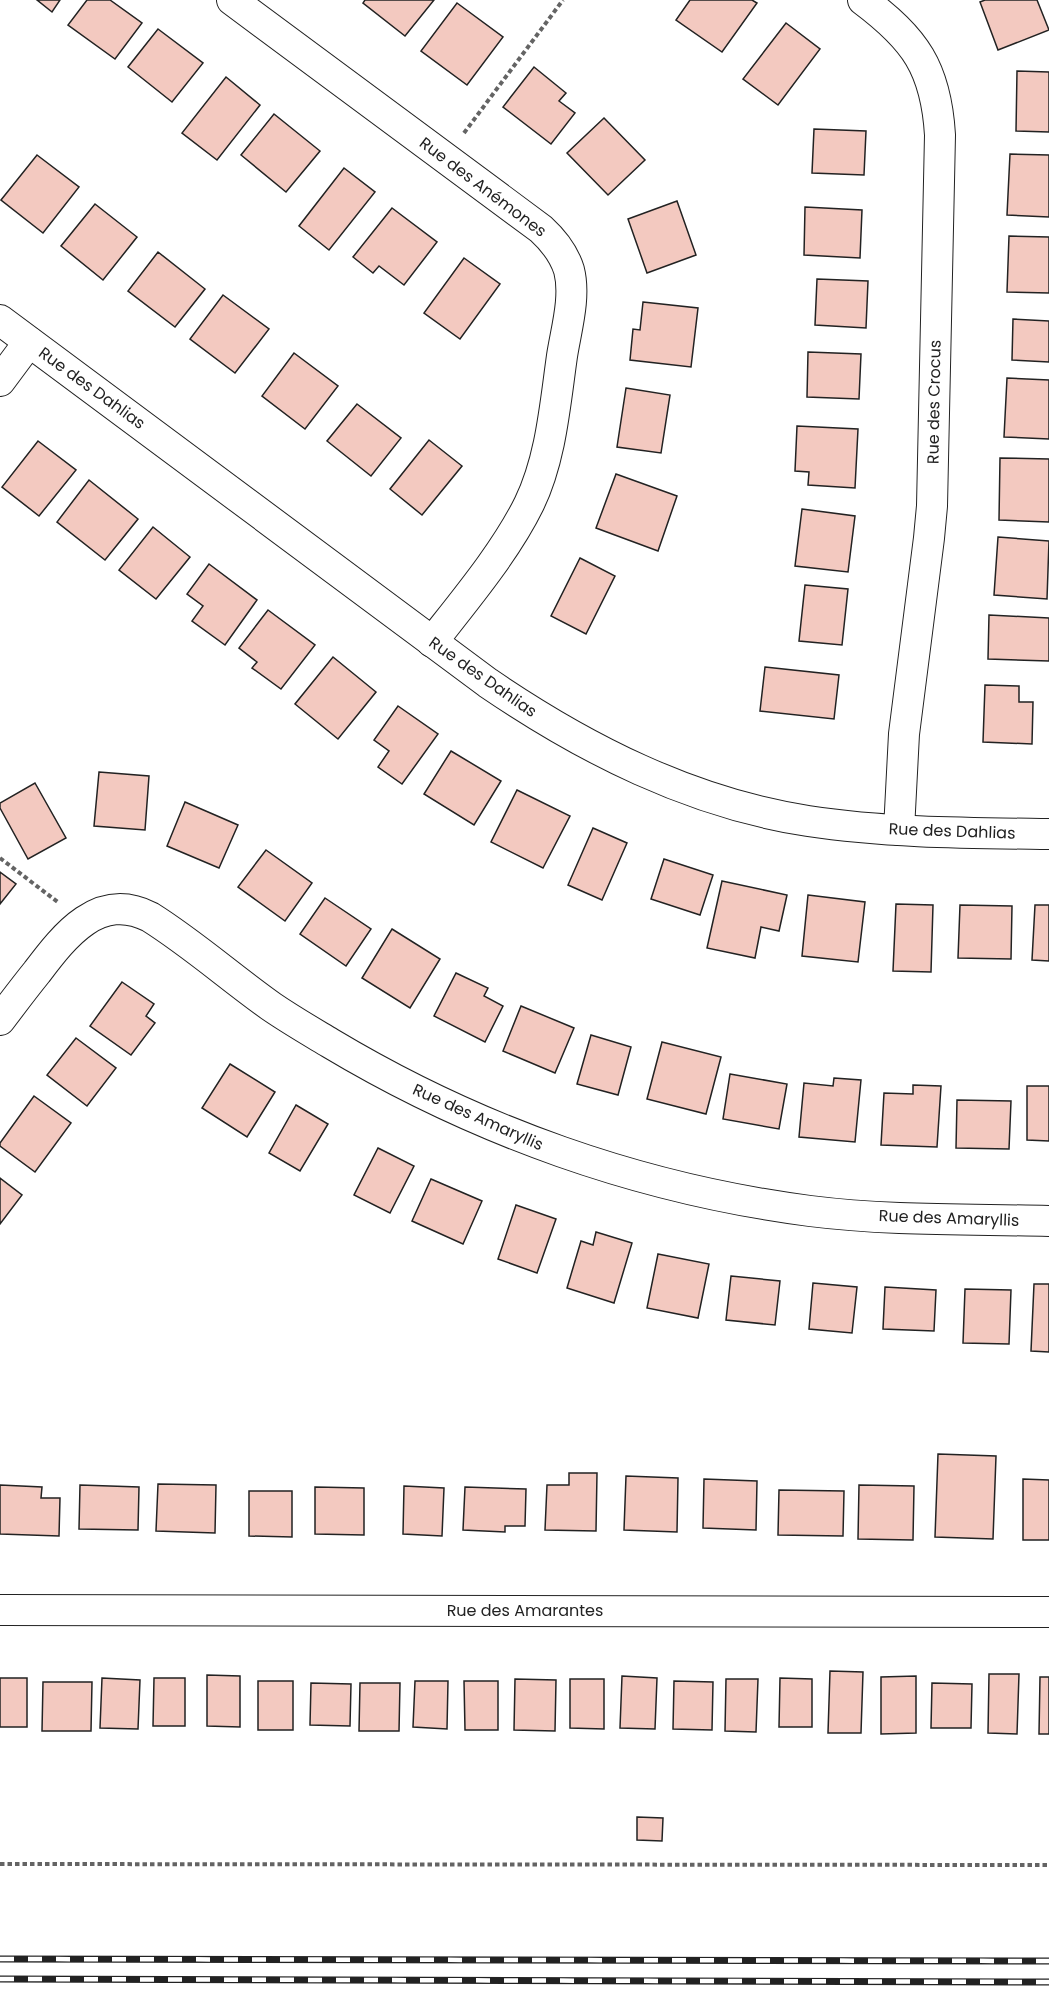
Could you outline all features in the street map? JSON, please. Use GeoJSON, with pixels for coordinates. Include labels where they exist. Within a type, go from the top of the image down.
{"type":"FeatureCollection","features":[{"type":"Feature","properties":{"kind":"street","name":"Rue des Anémones"},"geometry":{"type":"LineString","coordinates":[[232,0],[523,214],[552,240],[569,272],[571,292],[552,424],[530,502],[519,524],[432,642]]}},
{"type":"Feature","properties":{"kind":"street","name":"Rue des Crocus"},"geometry":{"type":"LineString","coordinates":[[863,0],[898,28],[922,60],[935,96],[940,135],[932,506],[903,744],[899,830]]}},
{"type":"Feature","properties":{"kind":"street","name":"Rue des Dahlias"},"geometry":{"type":"LineString","coordinates":[[0,320],[488,683],[555,727],[635,768],[720,801],[822,823],[899,830],[1049,834]]}},
{"type":"Feature","properties":{"kind":"street"},"geometry":{"type":"LineString","coordinates":[[0,381],[29,342]]}},
{"type":"Feature","properties":{"kind":"street","name":"Rue des Amaryllis"},"geometry":{"type":"LineString","coordinates":[[0,1020],[66,935],[90,916],[114,909],[127,909],[150,917],[273,1007],[385,1075],[471,1117],[579,1158],[691,1190],[810,1211],[915,1218],[1049,1221]]}},
{"type":"Feature","properties":{"kind":"street","name":"Rue des Amarantes"},"geometry":{"type":"LineString","coordinates":[[0,1610],[1049,1612]]}},
{"type":"Feature","properties":{"kind":"path"},"geometry":{"type":"LineString","coordinates":[[460,138],[563,0]]}},
{"type":"Feature","properties":{"kind":"path"},"geometry":{"type":"LineString","coordinates":[[0,858],[61,904]]}},
{"type":"Feature","properties":{"kind":"path"},"geometry":{"type":"LineString","coordinates":[[0,1864],[1049,1865]]}},
{"type":"Feature","properties":{"kind":"building"},"geometry":{"type":"Polygon","coordinates":[[[37,0],[60,0],[52,12],[37,0]]]}},
{"type":"Feature","properties":{"kind":"building"},"geometry":{"type":"Polygon","coordinates":[[[87,0],[110,0],[142,23],[115,59],[68,25],[87,0]]]}},
{"type":"Feature","properties":{"kind":"building"},"geometry":{"type":"Polygon","coordinates":[[[365,0],[434,0],[405,36],[363,3],[365,0]]]}},
{"type":"Feature","properties":{"kind":"building"},"geometry":{"type":"Polygon","coordinates":[[[690,0],[752,0],[757,3],[722,52],[676,20],[690,0]]]}},
{"type":"Feature","properties":{"kind":"building"},"geometry":{"type":"Polygon","coordinates":[[[985,0],[1037,0],[1049,30],[998,50],[980,2],[985,0]]]}},
{"type":"Feature","properties":{"kind":"building"},"geometry":{"type":"Polygon","coordinates":[[[457,3],[503,37],[467,85],[421,51],[457,3]]]}},
{"type":"Feature","properties":{"kind":"building"},"geometry":{"type":"Polygon","coordinates":[[[786,23],[820,49],[778,105],[743,79],[786,23]]]}},
{"type":"Feature","properties":{"kind":"building"},"geometry":{"type":"Polygon","coordinates":[[[158,29],[203,63],[172,102],[128,67],[158,29]]]}},
{"type":"Feature","properties":{"kind":"building"},"geometry":{"type":"Polygon","coordinates":[[[534,67],[566,93],[559,101],[575,113],[551,144],[503,107],[534,67]]]}},
{"type":"Feature","properties":{"kind":"building"},"geometry":{"type":"Polygon","coordinates":[[[1017,71],[1049,72],[1049,132],[1016,131],[1017,71]]]}},
{"type":"Feature","properties":{"kind":"building"},"geometry":{"type":"Polygon","coordinates":[[[226,77],[260,105],[217,160],[182,133],[226,77]]]}},
{"type":"Feature","properties":{"kind":"building"},"geometry":{"type":"Polygon","coordinates":[[[274,114],[320,151],[286,192],[241,155],[274,114]]]}},
{"type":"Feature","properties":{"kind":"building"},"geometry":{"type":"Polygon","coordinates":[[[604,118],[645,160],[608,195],[567,153],[604,118]]]}},
{"type":"Feature","properties":{"kind":"building"},"geometry":{"type":"Polygon","coordinates":[[[814,129],[866,131],[864,175],[812,173],[814,129]]]}},
{"type":"Feature","properties":{"kind":"building"},"geometry":{"type":"Polygon","coordinates":[[[1010,154],[1049,155],[1049,217],[1007,215],[1010,154]]]}},
{"type":"Feature","properties":{"kind":"building"},"geometry":{"type":"Polygon","coordinates":[[[37,155],[79,187],[43,233],[1,200],[37,155]]]}},
{"type":"Feature","properties":{"kind":"building"},"geometry":{"type":"Polygon","coordinates":[[[344,168],[375,192],[329,250],[299,226],[344,168]]]}},
{"type":"Feature","properties":{"kind":"building"},"geometry":{"type":"Polygon","coordinates":[[[677,201],[696,255],[647,273],[628,219],[677,201]]]}},
{"type":"Feature","properties":{"kind":"building"},"geometry":{"type":"Polygon","coordinates":[[[95,204],[137,237],[103,280],[61,246],[95,204]]]}},
{"type":"Feature","properties":{"kind":"building"},"geometry":{"type":"Polygon","coordinates":[[[805,207],[862,210],[860,258],[804,255],[805,207]]]}},
{"type":"Feature","properties":{"kind":"building"},"geometry":{"type":"Polygon","coordinates":[[[392,208],[437,242],[404,285],[379,266],[373,273],[353,257],[392,208]]]}},
{"type":"Feature","properties":{"kind":"building"},"geometry":{"type":"Polygon","coordinates":[[[1009,236],[1049,237],[1049,293],[1007,292],[1009,236]]]}},
{"type":"Feature","properties":{"kind":"building"},"geometry":{"type":"Polygon","coordinates":[[[158,252],[205,289],[175,327],[128,291],[158,252]]]}},
{"type":"Feature","properties":{"kind":"building"},"geometry":{"type":"Polygon","coordinates":[[[464,258],[500,284],[460,339],[424,313],[464,258]]]}},
{"type":"Feature","properties":{"kind":"building"},"geometry":{"type":"Polygon","coordinates":[[[817,279],[868,281],[866,328],[815,325],[817,279]]]}},
{"type":"Feature","properties":{"kind":"building"},"geometry":{"type":"Polygon","coordinates":[[[223,295],[269,329],[235,373],[190,339],[223,295]]]}},
{"type":"Feature","properties":{"kind":"building"},"geometry":{"type":"Polygon","coordinates":[[[643,302],[698,308],[691,367],[630,360],[633,329],[640,330],[643,302]]]}},
{"type":"Feature","properties":{"kind":"building"},"geometry":{"type":"Polygon","coordinates":[[[1013,319],[1049,321],[1049,362],[1012,360],[1013,319]]]}},
{"type":"Feature","properties":{"kind":"building"},"geometry":{"type":"Polygon","coordinates":[[[808,352],[861,354],[859,399],[807,397],[808,352]]]}},
{"type":"Feature","properties":{"kind":"building"},"geometry":{"type":"Polygon","coordinates":[[[294,353],[338,386],[305,429],[262,396],[294,353]]]}},
{"type":"Feature","properties":{"kind":"building"},"geometry":{"type":"Polygon","coordinates":[[[1007,378],[1049,380],[1049,439],[1004,437],[1007,378]]]}},
{"type":"Feature","properties":{"kind":"building"},"geometry":{"type":"Polygon","coordinates":[[[626,388],[670,395],[661,453],[617,447],[626,388]]]}},
{"type":"Feature","properties":{"kind":"building"},"geometry":{"type":"Polygon","coordinates":[[[357,404],[401,438],[371,476],[327,441],[357,404]]]}},
{"type":"Feature","properties":{"kind":"building"},"geometry":{"type":"Polygon","coordinates":[[[797,426],[858,429],[855,488],[808,485],[809,472],[795,471],[797,426]]]}},
{"type":"Feature","properties":{"kind":"building"},"geometry":{"type":"Polygon","coordinates":[[[429,440],[462,466],[422,515],[390,489],[429,440]]]}},
{"type":"Feature","properties":{"kind":"building"},"geometry":{"type":"Polygon","coordinates":[[[38,441],[76,470],[39,516],[2,487],[38,441]]]}},
{"type":"Feature","properties":{"kind":"building"},"geometry":{"type":"Polygon","coordinates":[[[1000,458],[1049,459],[1049,522],[999,520],[1000,458]]]}},
{"type":"Feature","properties":{"kind":"building"},"geometry":{"type":"Polygon","coordinates":[[[616,474],[677,496],[658,551],[596,528],[616,474]]]}},
{"type":"Feature","properties":{"kind":"building"},"geometry":{"type":"Polygon","coordinates":[[[89,480],[138,519],[105,560],[57,522],[89,480]]]}},
{"type":"Feature","properties":{"kind":"building"},"geometry":{"type":"Polygon","coordinates":[[[802,509],[855,516],[848,572],[795,566],[802,509]]]}},
{"type":"Feature","properties":{"kind":"building"},"geometry":{"type":"Polygon","coordinates":[[[153,527],[190,557],[156,599],[119,570],[153,527]]]}},
{"type":"Feature","properties":{"kind":"building"},"geometry":{"type":"Polygon","coordinates":[[[998,537],[1049,541],[1047,599],[994,595],[998,537]]]}},
{"type":"Feature","properties":{"kind":"building"},"geometry":{"type":"Polygon","coordinates":[[[580,558],[615,576],[586,634],[551,616],[580,558]]]}},
{"type":"Feature","properties":{"kind":"building"},"geometry":{"type":"Polygon","coordinates":[[[209,564],[257,600],[225,645],[192,621],[203,606],[187,594],[209,564]]]}},
{"type":"Feature","properties":{"kind":"building"},"geometry":{"type":"Polygon","coordinates":[[[805,585],[848,589],[842,645],[799,641],[805,585]]]}},
{"type":"Feature","properties":{"kind":"building"},"geometry":{"type":"Polygon","coordinates":[[[268,610],[315,645],[281,689],[252,668],[257,662],[239,648],[268,610]]]}},
{"type":"Feature","properties":{"kind":"building"},"geometry":{"type":"Polygon","coordinates":[[[989,615],[1049,618],[1049,661],[988,659],[989,615]]]}},
{"type":"Feature","properties":{"kind":"building"},"geometry":{"type":"Polygon","coordinates":[[[333,657],[376,692],[338,739],[295,704],[333,657]]]}},
{"type":"Feature","properties":{"kind":"building"},"geometry":{"type":"Polygon","coordinates":[[[765,667],[839,675],[834,719],[760,711],[765,667]]]}},
{"type":"Feature","properties":{"kind":"building"},"geometry":{"type":"Polygon","coordinates":[[[985,685],[1019,686],[1019,702],[1033,702],[1032,744],[983,742],[985,685]]]}},
{"type":"Feature","properties":{"kind":"building"},"geometry":{"type":"Polygon","coordinates":[[[398,706],[438,734],[402,784],[378,767],[389,751],[374,740],[398,706]]]}},
{"type":"Feature","properties":{"kind":"building"},"geometry":{"type":"Polygon","coordinates":[[[451,751],[501,781],[474,825],[424,794],[451,751]]]}},
{"type":"Feature","properties":{"kind":"building"},"geometry":{"type":"Polygon","coordinates":[[[99,772],[149,776],[145,830],[94,826],[99,772]]]}},
{"type":"Feature","properties":{"kind":"building"},"geometry":{"type":"Polygon","coordinates":[[[35,783],[66,838],[28,859],[0,808],[0,803],[35,783]]]}},
{"type":"Feature","properties":{"kind":"building"},"geometry":{"type":"Polygon","coordinates":[[[517,790],[570,816],[543,868],[491,842],[517,790]]]}},
{"type":"Feature","properties":{"kind":"building"},"geometry":{"type":"Polygon","coordinates":[[[185,802],[238,825],[219,868],[167,846],[185,802]]]}},
{"type":"Feature","properties":{"kind":"building"},"geometry":{"type":"Polygon","coordinates":[[[593,828],[627,843],[602,900],[568,885],[593,828]]]}},
{"type":"Feature","properties":{"kind":"building"},"geometry":{"type":"Polygon","coordinates":[[[266,850],[312,883],[285,921],[238,887],[266,850]]]}},
{"type":"Feature","properties":{"kind":"building"},"geometry":{"type":"Polygon","coordinates":[[[664,859],[713,875],[700,915],[651,899],[664,859]]]}},
{"type":"Feature","properties":{"kind":"building"},"geometry":{"type":"Polygon","coordinates":[[[0,872],[16,884],[0,904],[0,872]]]}},
{"type":"Feature","properties":{"kind":"building"},"geometry":{"type":"Polygon","coordinates":[[[722,881],[787,895],[779,931],[761,927],[755,958],[707,948],[722,881]]]}},
{"type":"Feature","properties":{"kind":"building"},"geometry":{"type":"Polygon","coordinates":[[[808,895],[865,902],[858,962],[802,956],[808,895]]]}},
{"type":"Feature","properties":{"kind":"building"},"geometry":{"type":"Polygon","coordinates":[[[325,898],[371,929],[346,966],[300,934],[325,898]]]}},
{"type":"Feature","properties":{"kind":"building"},"geometry":{"type":"Polygon","coordinates":[[[896,904],[933,905],[931,972],[893,971],[896,904]]]}},
{"type":"Feature","properties":{"kind":"building"},"geometry":{"type":"Polygon","coordinates":[[[960,905],[1012,906],[1011,959],[958,958],[960,905]]]}},
{"type":"Feature","properties":{"kind":"building"},"geometry":{"type":"Polygon","coordinates":[[[1035,905],[1049,905],[1049,961],[1032,960],[1035,905]]]}},
{"type":"Feature","properties":{"kind":"building"},"geometry":{"type":"Polygon","coordinates":[[[392,929],[440,959],[410,1008],[362,978],[392,929]]]}},
{"type":"Feature","properties":{"kind":"building"},"geometry":{"type":"Polygon","coordinates":[[[456,973],[488,988],[484,996],[503,1006],[485,1042],[434,1016],[456,973]]]}},
{"type":"Feature","properties":{"kind":"building"},"geometry":{"type":"Polygon","coordinates":[[[122,982],[154,1004],[146,1016],[155,1023],[131,1055],[90,1026],[122,982]]]}},
{"type":"Feature","properties":{"kind":"building"},"geometry":{"type":"Polygon","coordinates":[[[521,1006],[574,1028],[555,1073],[503,1051],[521,1006]]]}},
{"type":"Feature","properties":{"kind":"building"},"geometry":{"type":"Polygon","coordinates":[[[591,1035],[631,1047],[618,1095],[577,1084],[591,1035]]]}},
{"type":"Feature","properties":{"kind":"building"},"geometry":{"type":"Polygon","coordinates":[[[76,1038],[116,1068],[87,1106],[47,1075],[76,1038]]]}},
{"type":"Feature","properties":{"kind":"building"},"geometry":{"type":"Polygon","coordinates":[[[662,1042],[721,1057],[706,1114],[647,1099],[662,1042]]]}},
{"type":"Feature","properties":{"kind":"building"},"geometry":{"type":"Polygon","coordinates":[[[230,1064],[275,1092],[247,1137],[202,1108],[230,1064]]]}},
{"type":"Feature","properties":{"kind":"building"},"geometry":{"type":"Polygon","coordinates":[[[730,1074],[787,1084],[779,1129],[723,1119],[730,1074]]]}},
{"type":"Feature","properties":{"kind":"building"},"geometry":{"type":"Polygon","coordinates":[[[834,1078],[861,1080],[855,1142],[799,1137],[804,1083],[833,1086],[834,1078]]]}},
{"type":"Feature","properties":{"kind":"building"},"geometry":{"type":"Polygon","coordinates":[[[913,1085],[941,1086],[937,1147],[881,1145],[884,1093],[913,1094],[913,1085]]]}},
{"type":"Feature","properties":{"kind":"building"},"geometry":{"type":"Polygon","coordinates":[[[1027,1086],[1049,1086],[1049,1141],[1027,1140],[1027,1086]]]}},
{"type":"Feature","properties":{"kind":"building"},"geometry":{"type":"Polygon","coordinates":[[[34,1096],[71,1123],[35,1172],[0,1146],[34,1096]]]}},
{"type":"Feature","properties":{"kind":"building"},"geometry":{"type":"Polygon","coordinates":[[[957,1100],[1011,1101],[1009,1149],[956,1148],[957,1100]]]}},
{"type":"Feature","properties":{"kind":"building"},"geometry":{"type":"Polygon","coordinates":[[[296,1105],[328,1124],[300,1171],[269,1153],[296,1105]]]}},
{"type":"Feature","properties":{"kind":"building"},"geometry":{"type":"Polygon","coordinates":[[[378,1148],[414,1166],[390,1213],[354,1195],[378,1148]]]}},
{"type":"Feature","properties":{"kind":"building"},"geometry":{"type":"Polygon","coordinates":[[[0,1178],[22,1195],[0,1224],[0,1178]]]}},
{"type":"Feature","properties":{"kind":"building"},"geometry":{"type":"Polygon","coordinates":[[[431,1179],[482,1201],[463,1244],[412,1221],[431,1179]]]}},
{"type":"Feature","properties":{"kind":"building"},"geometry":{"type":"Polygon","coordinates":[[[516,1205],[556,1219],[537,1273],[498,1259],[516,1205]]]}},
{"type":"Feature","properties":{"kind":"building"},"geometry":{"type":"Polygon","coordinates":[[[596,1232],[632,1243],[614,1303],[567,1288],[581,1241],[593,1245],[596,1232]]]}},
{"type":"Feature","properties":{"kind":"building"},"geometry":{"type":"Polygon","coordinates":[[[658,1254],[709,1264],[698,1318],[647,1308],[658,1254]]]}},
{"type":"Feature","properties":{"kind":"building"},"geometry":{"type":"Polygon","coordinates":[[[731,1276],[780,1281],[775,1325],[726,1320],[731,1276]]]}},
{"type":"Feature","properties":{"kind":"building"},"geometry":{"type":"Polygon","coordinates":[[[813,1283],[857,1287],[852,1333],[809,1329],[813,1283]]]}},
{"type":"Feature","properties":{"kind":"building"},"geometry":{"type":"Polygon","coordinates":[[[1034,1284],[1049,1284],[1049,1352],[1031,1351],[1034,1284]]]}},
{"type":"Feature","properties":{"kind":"building"},"geometry":{"type":"Polygon","coordinates":[[[885,1287],[936,1290],[934,1331],[883,1329],[885,1287]]]}},
{"type":"Feature","properties":{"kind":"building"},"geometry":{"type":"Polygon","coordinates":[[[965,1289],[1011,1290],[1009,1344],[963,1343],[965,1289]]]}},
{"type":"Feature","properties":{"kind":"building"},"geometry":{"type":"Polygon","coordinates":[[[938,1454],[996,1456],[993,1539],[935,1537],[938,1454]]]}},
{"type":"Feature","properties":{"kind":"building"},"geometry":{"type":"Polygon","coordinates":[[[569,1473],[597,1473],[596,1531],[545,1530],[547,1485],[569,1485],[569,1473]]]}},
{"type":"Feature","properties":{"kind":"building"},"geometry":{"type":"Polygon","coordinates":[[[626,1476],[678,1478],[677,1532],[624,1530],[626,1476]]]}},
{"type":"Feature","properties":{"kind":"building"},"geometry":{"type":"Polygon","coordinates":[[[704,1479],[757,1481],[756,1530],[703,1528],[704,1479]]]}},
{"type":"Feature","properties":{"kind":"building"},"geometry":{"type":"Polygon","coordinates":[[[1023,1479],[1049,1480],[1049,1540],[1023,1540],[1023,1479]]]}},
{"type":"Feature","properties":{"kind":"building"},"geometry":{"type":"Polygon","coordinates":[[[158,1484],[216,1485],[215,1533],[156,1531],[158,1484]]]}},
{"type":"Feature","properties":{"kind":"building"},"geometry":{"type":"Polygon","coordinates":[[[0,1485],[42,1487],[41,1498],[60,1498],[59,1536],[0,1534],[0,1485]]]}},
{"type":"Feature","properties":{"kind":"building"},"geometry":{"type":"Polygon","coordinates":[[[80,1485],[139,1487],[138,1530],[79,1529],[80,1485]]]}},
{"type":"Feature","properties":{"kind":"building"},"geometry":{"type":"Polygon","coordinates":[[[859,1485],[914,1486],[913,1540],[858,1539],[859,1485]]]}},
{"type":"Feature","properties":{"kind":"building"},"geometry":{"type":"Polygon","coordinates":[[[404,1486],[444,1488],[442,1536],[403,1534],[404,1486]]]}},
{"type":"Feature","properties":{"kind":"building"},"geometry":{"type":"Polygon","coordinates":[[[315,1487],[364,1488],[364,1535],[315,1534],[315,1487]]]}},
{"type":"Feature","properties":{"kind":"building"},"geometry":{"type":"Polygon","coordinates":[[[465,1487],[526,1489],[525,1526],[505,1526],[505,1532],[463,1530],[465,1487]]]}},
{"type":"Feature","properties":{"kind":"building"},"geometry":{"type":"Polygon","coordinates":[[[779,1490],[844,1491],[843,1536],[778,1535],[779,1490]]]}},
{"type":"Feature","properties":{"kind":"building"},"geometry":{"type":"Polygon","coordinates":[[[249,1491],[292,1491],[292,1537],[249,1536],[249,1491]]]}},
{"type":"Feature","properties":{"kind":"building"},"geometry":{"type":"Polygon","coordinates":[[[830,1671],[863,1672],[861,1733],[828,1733],[830,1671]]]}},
{"type":"Feature","properties":{"kind":"building"},"geometry":{"type":"Polygon","coordinates":[[[989,1674],[1019,1674],[1017,1734],[988,1733],[989,1674]]]}},
{"type":"Feature","properties":{"kind":"building"},"geometry":{"type":"Polygon","coordinates":[[[207,1675],[240,1676],[240,1727],[207,1726],[207,1675]]]}},
{"type":"Feature","properties":{"kind":"building"},"geometry":{"type":"Polygon","coordinates":[[[622,1676],[657,1678],[655,1729],[620,1728],[622,1676]]]}},
{"type":"Feature","properties":{"kind":"building"},"geometry":{"type":"Polygon","coordinates":[[[916,1676],[916,1733],[881,1734],[881,1677],[916,1676]]]}},
{"type":"Feature","properties":{"kind":"building"},"geometry":{"type":"Polygon","coordinates":[[[1040,1677],[1049,1677],[1049,1734],[1039,1734],[1040,1677]]]}},
{"type":"Feature","properties":{"kind":"building"},"geometry":{"type":"Polygon","coordinates":[[[0,1678],[27,1678],[27,1727],[0,1727],[0,1678]]]}},
{"type":"Feature","properties":{"kind":"building"},"geometry":{"type":"Polygon","coordinates":[[[102,1678],[140,1680],[138,1729],[100,1728],[102,1678]]]}},
{"type":"Feature","properties":{"kind":"building"},"geometry":{"type":"Polygon","coordinates":[[[154,1678],[185,1678],[185,1726],[153,1726],[154,1678]]]}},
{"type":"Feature","properties":{"kind":"building"},"geometry":{"type":"Polygon","coordinates":[[[780,1678],[812,1679],[812,1727],[779,1727],[780,1678]]]}},
{"type":"Feature","properties":{"kind":"building"},"geometry":{"type":"Polygon","coordinates":[[[515,1679],[556,1680],[555,1731],[514,1730],[515,1679]]]}},
{"type":"Feature","properties":{"kind":"building"},"geometry":{"type":"Polygon","coordinates":[[[570,1679],[604,1679],[604,1729],[570,1728],[570,1679]]]}},
{"type":"Feature","properties":{"kind":"building"},"geometry":{"type":"Polygon","coordinates":[[[726,1679],[758,1679],[756,1732],[725,1731],[726,1679]]]}},
{"type":"Feature","properties":{"kind":"building"},"geometry":{"type":"Polygon","coordinates":[[[258,1681],[293,1681],[293,1730],[258,1730],[258,1681]]]}},
{"type":"Feature","properties":{"kind":"building"},"geometry":{"type":"Polygon","coordinates":[[[415,1681],[448,1681],[447,1729],[413,1727],[415,1681]]]}},
{"type":"Feature","properties":{"kind":"building"},"geometry":{"type":"Polygon","coordinates":[[[464,1681],[498,1681],[498,1730],[465,1730],[464,1681]]]}},
{"type":"Feature","properties":{"kind":"building"},"geometry":{"type":"Polygon","coordinates":[[[674,1681],[713,1682],[712,1730],[673,1729],[674,1681]]]}},
{"type":"Feature","properties":{"kind":"building"},"geometry":{"type":"Polygon","coordinates":[[[43,1682],[92,1682],[91,1731],[42,1731],[43,1682]]]}},
{"type":"Feature","properties":{"kind":"building"},"geometry":{"type":"Polygon","coordinates":[[[311,1683],[351,1684],[350,1726],[310,1725],[311,1683]]]}},
{"type":"Feature","properties":{"kind":"building"},"geometry":{"type":"Polygon","coordinates":[[[360,1683],[400,1683],[399,1731],[359,1731],[360,1683]]]}},
{"type":"Feature","properties":{"kind":"building"},"geometry":{"type":"Polygon","coordinates":[[[932,1683],[972,1684],[971,1728],[931,1728],[932,1683]]]}},
{"type":"Feature","properties":{"kind":"building"},"geometry":{"type":"Polygon","coordinates":[[[637,1817],[663,1818],[662,1841],[637,1840],[637,1817]]]}},
{"type":"Feature","properties":{"kind":"railway"},"geometry":{"type":"LineString","coordinates":[[0,1959],[1049,1961]]}},
{"type":"Feature","properties":{"kind":"railway"},"geometry":{"type":"LineString","coordinates":[[0,1979],[1049,1982]]}}]}
